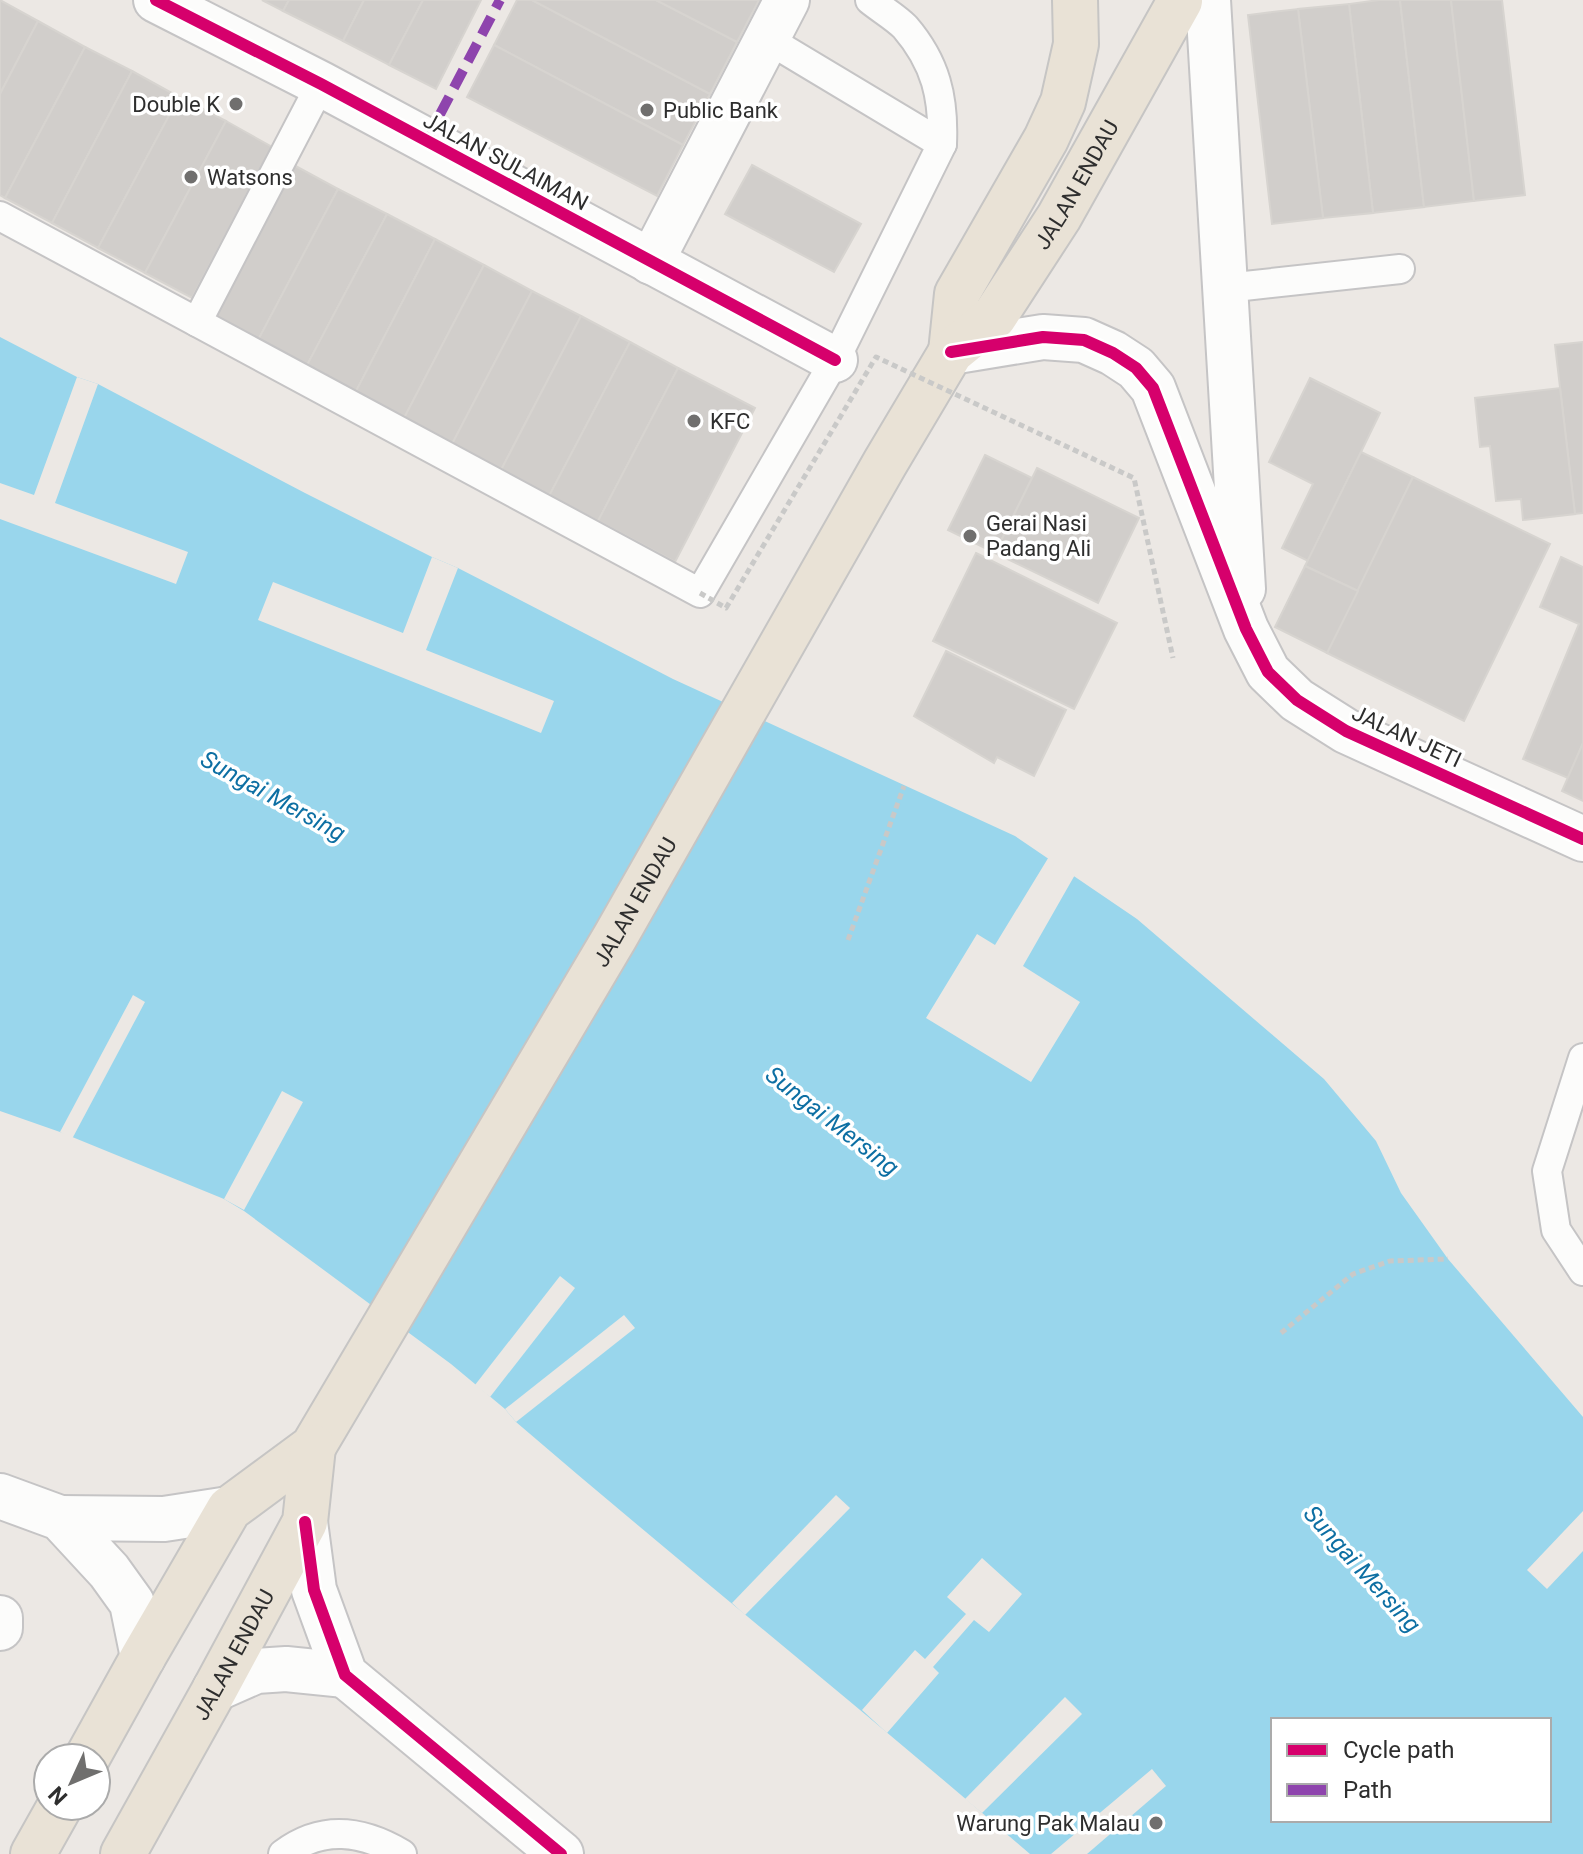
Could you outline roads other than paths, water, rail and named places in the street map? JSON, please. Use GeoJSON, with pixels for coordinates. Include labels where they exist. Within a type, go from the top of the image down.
{"type":"FeatureCollection","features":[{"type":"Feature","properties":{"kind":"highway","name":"JALAN ENDAU"},"geometry":{"type":"LineString","coordinates":[[951,352],[957,294],[1046,139],[1063,102],[1076,44],[1075,0]]}},
{"type":"Feature","properties":{"kind":"highway","name":"JALAN ENDAU"},"geometry":{"type":"LineString","coordinates":[[96,1742],[229,1509],[313,1447],[615,937],[951,352],[994,317],[1059,217],[1185,0]]}},
{"type":"Feature","properties":{"kind":"highway","name":"JALAN ENDAU"},"geometry":{"type":"LineString","coordinates":[[123,1854],[305,1522],[313,1447]]}},
{"type":"Feature","properties":{"kind":"highway"},"geometry":{"type":"LineString","coordinates":[[33,1854],[51,1822]]}},
{"type":"Feature","properties":{"kind":"street","name":"JALAN SULAIMAN"},"geometry":{"type":"LineString","coordinates":[[156,0],[321,84],[835,360]]}},
{"type":"Feature","properties":{"kind":"street"},"geometry":{"type":"LineString","coordinates":[[651,262],[787,0]]}},
{"type":"Feature","properties":{"kind":"street"},"geometry":{"type":"LineString","coordinates":[[1185,0],[1226,288],[1246,629]]}},
{"type":"Feature","properties":{"kind":"street","name":"JALAN JETI"},"geometry":{"type":"LineString","coordinates":[[951,352],[1043,337],[1084,340],[1136,368],[1153,388],[1246,629],[1268,672],[1297,700],[1346,731],[1583,839]]}},
{"type":"Feature","properties":{"kind":"street"},"geometry":{"type":"LineString","coordinates":[[0,1496],[60,1518],[164,1519],[229,1509]]}},
{"type":"Feature","properties":{"kind":"street"},"geometry":{"type":"LineString","coordinates":[[60,1518],[109,1571],[132,1603],[143,1657]]}},
{"type":"Feature","properties":{"kind":"street"},"geometry":{"type":"LineString","coordinates":[[305,1522],[314,1590],[345,1675],[561,1854]]}},
{"type":"Feature","properties":{"kind":"street"},"geometry":{"type":"LineString","coordinates":[[0,1618],[0,1628]]}},
{"type":"Feature","properties":{"kind":"street"},"geometry":{"type":"LineString","coordinates":[[215,1689],[256,1671],[286,1669],[345,1675]]}},
{"type":"Feature","properties":{"kind":"lane"},"geometry":{"type":"LineString","coordinates":[[0,216],[700,593],[835,360],[942,144],[943,118],[939,90],[924,56],[904,26],[870,0]]}},
{"type":"Feature","properties":{"kind":"lane"},"geometry":{"type":"LineString","coordinates":[[767,39],[942,144]]}},
{"type":"Feature","properties":{"kind":"lane"},"geometry":{"type":"LineString","coordinates":[[197,322],[321,84]]}},
{"type":"Feature","properties":{"kind":"lane"},"geometry":{"type":"LineString","coordinates":[[1226,288],[1400,269]]}},
{"type":"Feature","properties":{"kind":"lane"},"geometry":{"type":"LineString","coordinates":[[1583,1058],[1547,1171],[1556,1230],[1583,1271]]}},
{"type":"Feature","properties":{"kind":"lane"},"geometry":{"type":"LineString","coordinates":[[283,1854],[318,1835],[338,1834],[363,1836],[402,1854]]}},
{"type":"Feature","properties":{"kind":"water","name":"Sungai Mersing"},"geometry":{"type":"Polygon","coordinates":[[[0,337],[77,377],[98,384],[305,493],[673,679],[1015,836],[1137,919],[1324,1079],[1376,1141],[1401,1193],[1448,1259],[1583,1417],[1583,1854],[1030,1854],[451,1364],[224,1199],[0,1111],[0,337]]]}},
{"type":"Feature","properties":{"kind":"place","name":"Double K"},"geometry":{"type":"Point","coordinates":[236,104]}},
{"type":"Feature","properties":{"kind":"place","name":"Public Bank"},"geometry":{"type":"Point","coordinates":[647,110]}},
{"type":"Feature","properties":{"kind":"place","name":"Watsons"},"geometry":{"type":"Point","coordinates":[191,177]}},
{"type":"Feature","properties":{"kind":"place","name":"KFC"},"geometry":{"type":"Point","coordinates":[694,421]}},
{"type":"Feature","properties":{"kind":"place","name":"Gerai Nasi Padang Ali"},"geometry":{"type":"Point","coordinates":[970,536]}},
{"type":"Feature","properties":{"kind":"place","name":"Warung Pak Malau"},"geometry":{"type":"Point","coordinates":[1156,1823]}}]}
